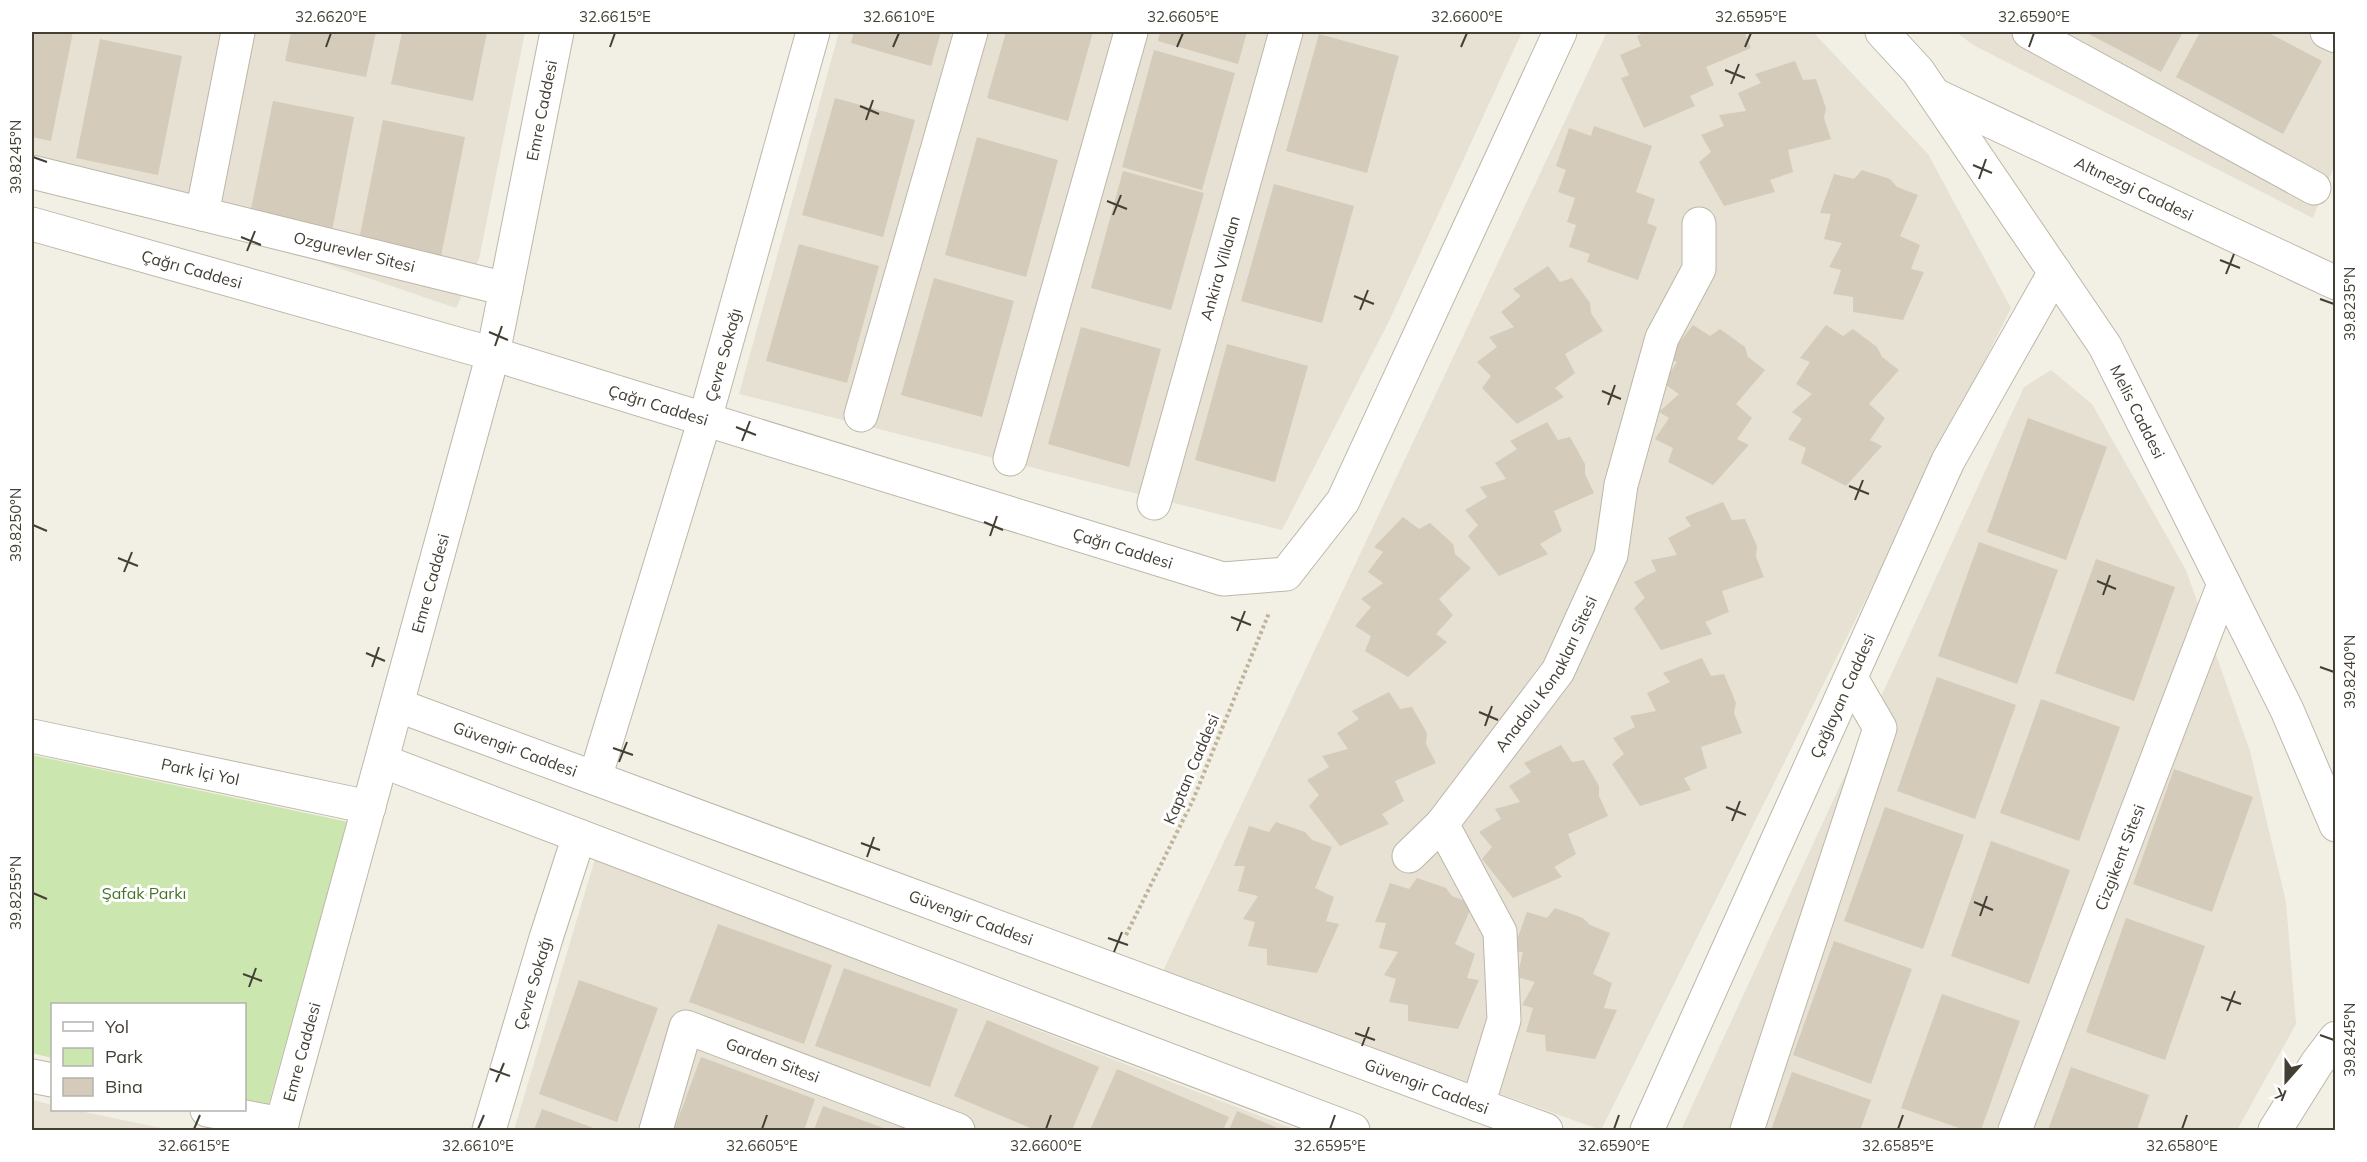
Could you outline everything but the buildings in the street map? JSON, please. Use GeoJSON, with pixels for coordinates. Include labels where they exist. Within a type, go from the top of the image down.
{"type":"FeatureCollection","features":[{"type":"Feature","properties":{"kind":"street"},"geometry":{"type":"LineString","coordinates":[[202,214],[238,32]]}},
{"type":"Feature","properties":{"kind":"street","name":"Emre Caddesi"},"geometry":{"type":"LineString","coordinates":[[281,1127],[493,354],[557,32]]}},
{"type":"Feature","properties":{"kind":"street","name":"Çevre Sokağı"},"geometry":{"type":"LineString","coordinates":[[595,778],[705,419],[813,32]]}},
{"type":"Feature","properties":{"kind":"street"},"geometry":{"type":"LineString","coordinates":[[861,415],[971,32]]}},
{"type":"Feature","properties":{"kind":"street"},"geometry":{"type":"LineString","coordinates":[[1010,459],[1131,32]]}},
{"type":"Feature","properties":{"kind":"street","name":"Ankira Villalan"},"geometry":{"type":"LineString","coordinates":[[1154,503],[1286,32]]}},
{"type":"Feature","properties":{"kind":"street"},"geometry":{"type":"LineString","coordinates":[[1286,574],[1343,501],[1560,32]]}},
{"type":"Feature","properties":{"kind":"street","name":"Melis Caddesi"},"geometry":{"type":"LineString","coordinates":[[1882,32],[1918,70],[2105,346],[2287,710],[2336,825]]}},
{"type":"Feature","properties":{"kind":"street"},"geometry":{"type":"LineString","coordinates":[[2029,32],[2314,188]]}},
{"type":"Feature","properties":{"kind":"street"},"geometry":{"type":"LineString","coordinates":[[2326,32],[2336,36]]}},
{"type":"Feature","properties":{"kind":"street","name":"Altınezgi Caddesi"},"geometry":{"type":"LineString","coordinates":[[1933,94],[2336,283]]}},
{"type":"Feature","properties":{"kind":"street","name":"Ozgurevler Sitesi"},"geometry":{"type":"LineString","coordinates":[[32,172],[506,289]]}},
{"type":"Feature","properties":{"kind":"street","name":"Çağrı Caddesi"},"geometry":{"type":"LineString","coordinates":[[32,224],[493,354],[1223,579],[1286,574]]}},
{"type":"Feature","properties":{"kind":"street","name":"Anadolu Konakları Sitesi"},"geometry":{"type":"LineString","coordinates":[[1409,856],[1442,824],[1558,671],[1611,555],[1621,485],[1662,338],[1699,269],[1699,224]]}},
{"type":"Feature","properties":{"kind":"street","name":"Çağlayan Caddesi"},"geometry":{"type":"LineString","coordinates":[[1647,1131],[1948,461],[2055,272]]}},
{"type":"Feature","properties":{"kind":"street","name":"Cizgikent Sitesi"},"geometry":{"type":"LineString","coordinates":[[2014,1131],[2224,584]]}},
{"type":"Feature","properties":{"kind":"street"},"geometry":{"type":"LineString","coordinates":[[1747,1131],[1880,728],[1851,678]]}},
{"type":"Feature","properties":{"kind":"street","name":"Güvengir Caddesi"},"geometry":{"type":"LineString","coordinates":[[397,705],[1546,1131]]}},
{"type":"Feature","properties":{"kind":"street","name":"Park İçi Yol"},"geometry":{"type":"LineString","coordinates":[[32,736],[369,807]]}},
{"type":"Feature","properties":{"kind":"street"},"geometry":{"type":"LineString","coordinates":[[382,761],[1353,1131]]}},
{"type":"Feature","properties":{"kind":"street"},"geometry":{"type":"LineString","coordinates":[[1442,824],[1500,932],[1503,1020],[1478,1105]]}},
{"type":"Feature","properties":{"kind":"street","name":"Çevre Sokağı"},"geometry":{"type":"LineString","coordinates":[[489,1131],[579,836]]}},
{"type":"Feature","properties":{"kind":"street","name":"Garden Sitesi"},"geometry":{"type":"LineString","coordinates":[[656,1131],[686,1027],[958,1131]]}},
{"type":"Feature","properties":{"kind":"street"},"geometry":{"type":"LineString","coordinates":[[2275,1131],[2317,1063],[2336,1038]]}},
{"type":"Feature","properties":{"kind":"street"},"geometry":{"type":"LineString","coordinates":[[32,1076],[51,1080]]}},
{"type":"Feature","properties":{"kind":"street"},"geometry":{"type":"LineString","coordinates":[[211,1111],[281,1127]]}},
{"type":"Feature","properties":{"kind":"path","name":"Kaptan Caddesi"},"geometry":{"type":"LineString","coordinates":[[1110,969],[1192,800],[1286,574]]}},
{"type":"Feature","properties":{"kind":"shaded area"},"geometry":{"type":"Polygon","coordinates":[[[32,32],[525,32],[479,259],[456,308],[318,261],[32,187],[32,32]]]}},
{"type":"Feature","properties":{"kind":"shaded area"},"geometry":{"type":"Polygon","coordinates":[[[839,32],[1522,32],[1390,319],[1282,530],[739,394],[839,32]]]}},
{"type":"Feature","properties":{"kind":"shaded area"},"geometry":{"type":"Polygon","coordinates":[[[1607,32],[1813,32],[1928,154],[2011,308],[1601,1130],[1162,973],[1607,32]]]}},
{"type":"Feature","properties":{"kind":"shaded area"},"geometry":{"type":"Polygon","coordinates":[[[1956,32],[2335,32],[2335,164],[2313,218],[1973,45],[1956,32]]]}},
{"type":"Feature","properties":{"kind":"shaded area"},"geometry":{"type":"Polygon","coordinates":[[[2051,370],[2092,404],[2186,570],[2250,751],[2286,902],[2296,1024],[2237,1130],[1681,1130],[2024,387],[2051,370]]]}},
{"type":"Feature","properties":{"kind":"shaded area"},"geometry":{"type":"Polygon","coordinates":[[[595,859],[1296,1130],[514,1130],[595,859]]]}},
{"type":"Feature","properties":{"kind":"shaded area"},"geometry":{"type":"Polygon","coordinates":[[[32,1100],[51,1105],[51,1111],[80,1111],[171,1130],[32,1130],[32,1100]]]}},
{"type":"Feature","properties":{"kind":"green space","name":"Şafak Parkı"},"geometry":{"type":"Polygon","coordinates":[[[32,755],[348,822],[268,1106],[246,1101],[246,1003],[51,1003],[51,1058],[32,1053],[32,755]]]}}]}
